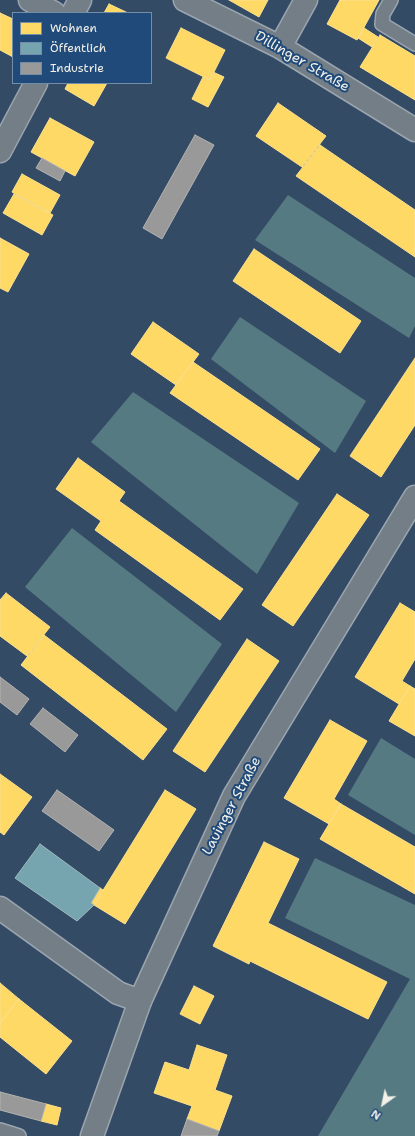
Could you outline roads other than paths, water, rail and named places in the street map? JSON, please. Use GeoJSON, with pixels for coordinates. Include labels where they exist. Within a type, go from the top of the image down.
{"type":"FeatureCollection","features":[{"type":"Feature","properties":{"kind":"street"},"geometry":{"type":"LineString","coordinates":[[30,0],[52,12]]}},
{"type":"Feature","properties":{"kind":"street"},"geometry":{"type":"LineString","coordinates":[[74,12],[80,0]]}},
{"type":"Feature","properties":{"kind":"street","name":"Dillinger Straße"},"geometry":{"type":"LineString","coordinates":[[186,0],[280,47],[415,130]]}},
{"type":"Feature","properties":{"kind":"street"},"geometry":{"type":"LineString","coordinates":[[280,47],[306,0]]}},
{"type":"Feature","properties":{"kind":"street"},"geometry":{"type":"LineString","coordinates":[[0,150],[35,84]]}},
{"type":"Feature","properties":{"kind":"street","name":"Lauinger Straße"},"geometry":{"type":"LineString","coordinates":[[92,1136],[140,1001],[234,796],[415,497]]}},
{"type":"Feature","properties":{"kind":"street"},"geometry":{"type":"LineString","coordinates":[[0,908],[118,994],[140,1001]]}},
{"type":"Feature","properties":{"kind":"lane"},"geometry":{"type":"LineString","coordinates":[[391,0],[383,14],[382,24],[415,44]]}},
{"type":"Feature","properties":{"kind":"lane"},"geometry":{"type":"LineString","coordinates":[[0,1130],[19,1136]]}}]}
